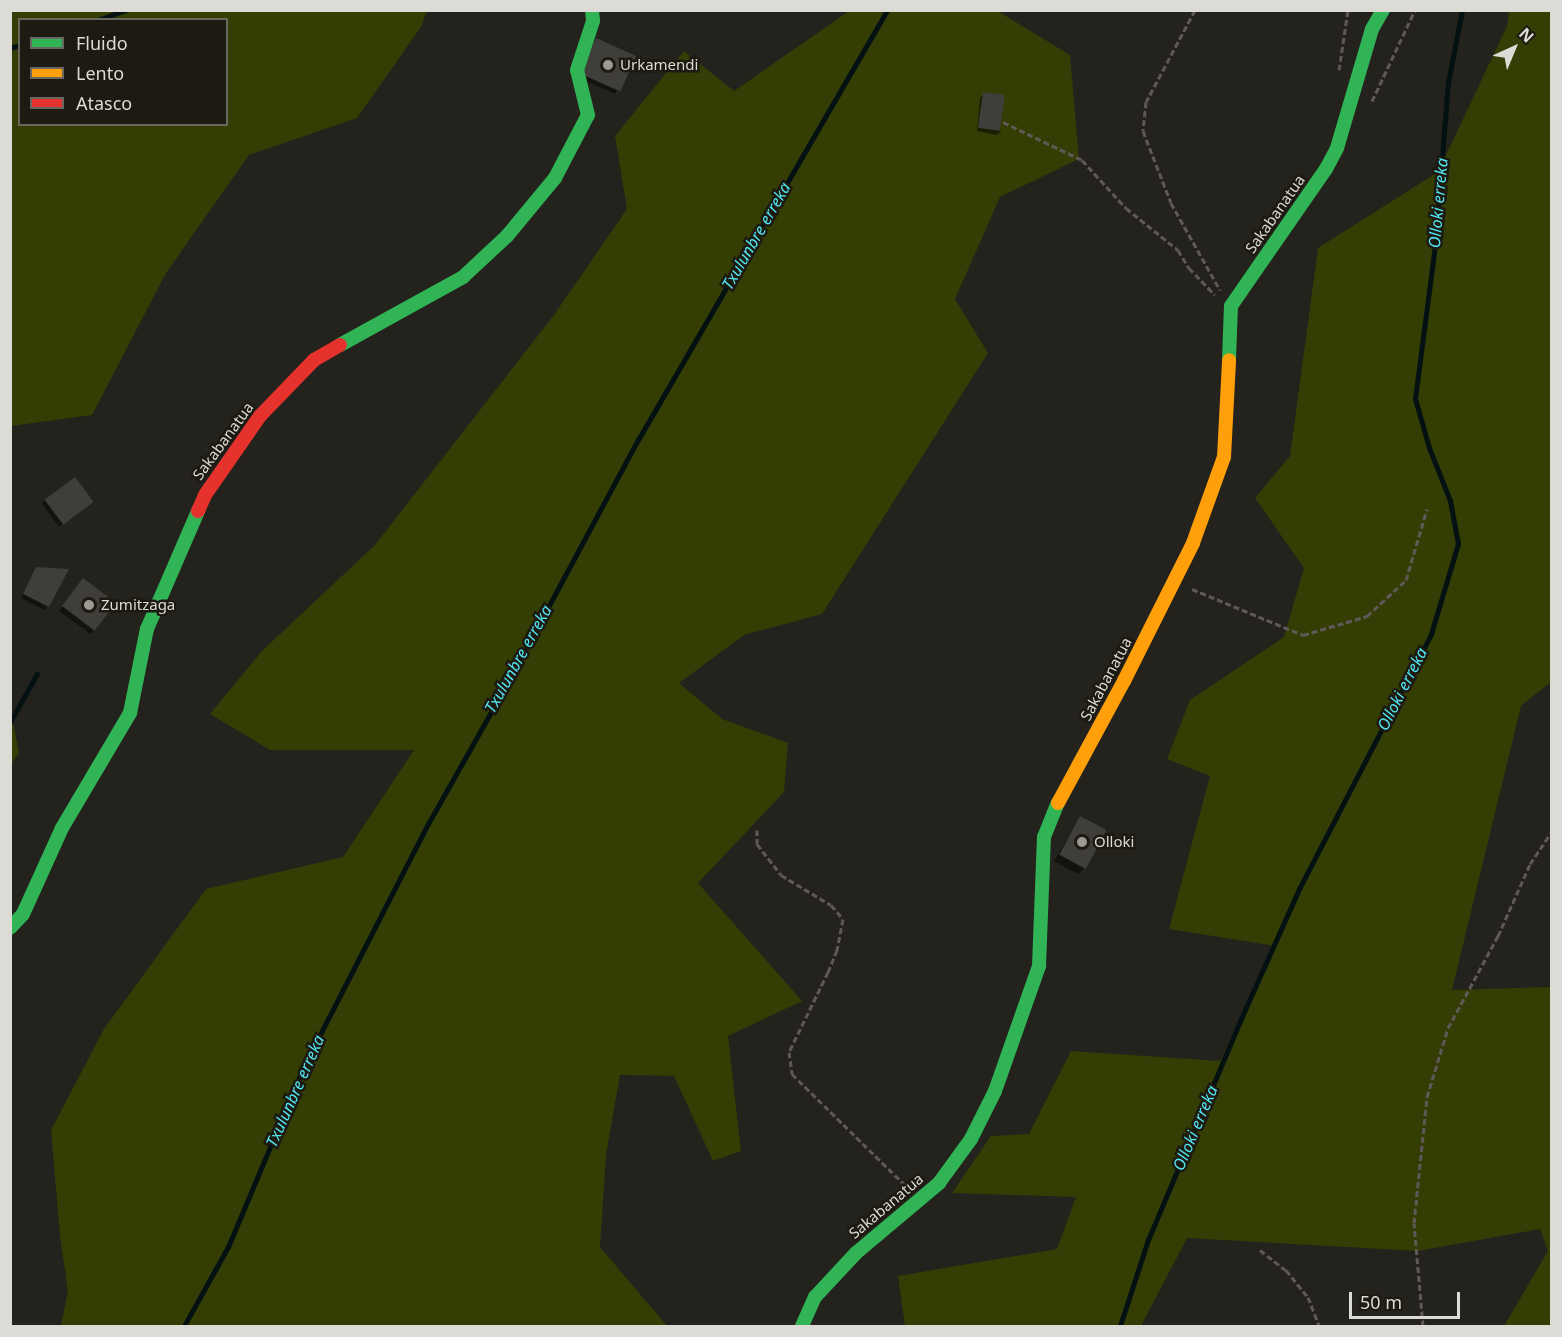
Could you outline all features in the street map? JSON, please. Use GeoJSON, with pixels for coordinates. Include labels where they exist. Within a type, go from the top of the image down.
{"type":"FeatureCollection","features":[{"type":"Feature","properties":{"kind":"street","name":"Sakabanatua"},"geometry":{"type":"LineString","coordinates":[[10,928],[23,914],[62,828],[130,713],[147,629],[205,495],[260,416],[314,360],[463,277],[507,236],[555,178],[588,115],[585,93],[576,70],[593,21],[592,10]]}},
{"type":"Feature","properties":{"kind":"street","name":"Sakabanatua"},"geometry":{"type":"LineString","coordinates":[[802,1326],[815,1297],[856,1253],[939,1183],[971,1138],[995,1091],[1039,966],[1044,837],[1059,801],[1124,681],[1193,543],[1224,457],[1231,306],[1326,169],[1337,148],[1372,29],[1383,10]]}},
{"type":"Feature","properties":{"kind":"path"},"geometry":{"type":"LineString","coordinates":[[1195,10],[1146,102],[1143,131],[1171,203],[1194,247],[1231,306]]}},
{"type":"Feature","properties":{"kind":"path"},"geometry":{"type":"LineString","coordinates":[[1370,106],[1415,10]]}},
{"type":"Feature","properties":{"kind":"path"},"geometry":{"type":"LineString","coordinates":[[1003,122],[1082,159],[1126,208],[1153,227],[1178,250],[1189,268],[1208,289],[1231,306]]}},
{"type":"Feature","properties":{"kind":"path"},"geometry":{"type":"LineString","coordinates":[[1173,582],[1303,635],[1367,616],[1406,580],[1427,509]]}},
{"type":"Feature","properties":{"kind":"path"},"geometry":{"type":"LineString","coordinates":[[757,830],[756,844],[781,875],[831,905],[843,919],[837,950],[789,1052],[792,1074],[920,1200]]}},
{"type":"Feature","properties":{"kind":"path"},"geometry":{"type":"LineString","coordinates":[[1422,1326],[1414,1223],[1427,1097],[1448,1028],[1498,936],[1530,864],[1551,831]]}},
{"type":"Feature","properties":{"kind":"path"},"geometry":{"type":"LineString","coordinates":[[1260,1250],[1286,1270],[1308,1297],[1319,1326]]}},
{"type":"Feature","properties":{"kind":"green space"},"geometry":{"type":"Polygon","coordinates":[[[996,10],[1070,55],[1079,159],[1000,197],[955,299],[988,353],[822,614],[744,635],[679,683],[722,719],[788,743],[784,792],[698,883],[802,1001],[728,1036],[741,1151],[713,1161],[674,1076],[620,1075],[606,1155],[600,1247],[667,1326],[61,1326],[68,1291],[60,1236],[51,1130],[104,1029],[206,889],[343,857],[414,750],[270,750],[210,714],[262,651],[375,545],[554,315],[627,209],[615,136],[684,51],[734,91],[849,11],[996,10]]]}},
{"type":"Feature","properties":{"kind":"green space"},"geometry":{"type":"Polygon","coordinates":[[[10,11],[427,11],[421,27],[357,118],[249,155],[166,273],[92,415],[11,426],[10,11]]]}},
{"type":"Feature","properties":{"kind":"green space"},"geometry":{"type":"Polygon","coordinates":[[[1509,11],[1551,11],[1551,682],[1521,706],[1452,990],[1551,987],[1551,1326],[1504,1326],[1548,1251],[1540,1229],[1418,1251],[1187,1238],[1141,1326],[905,1326],[898,1276],[1057,1249],[1076,1197],[952,1193],[991,1136],[1029,1134],[1071,1051],[1220,1061],[1275,946],[1169,929],[1210,776],[1167,759],[1190,700],[1284,637],[1304,568],[1255,498],[1290,456],[1318,248],[1438,172],[1507,26],[1509,11]]]}},
{"type":"Feature","properties":{"kind":"green space"},"geometry":{"type":"Polygon","coordinates":[[[11,712],[19,753],[10,764],[11,712]]]}},
{"type":"Feature","properties":{"kind":"building","name":"Urkamendi"},"geometry":{"type":"Polygon","coordinates":[[[596,38],[636,56],[620,92],[580,74],[596,38]]]}},
{"type":"Feature","properties":{"kind":"building"},"geometry":{"type":"Polygon","coordinates":[[[983,92],[1005,95],[1000,131],[978,128],[983,92]]]}},
{"type":"Feature","properties":{"kind":"building"},"geometry":{"type":"Polygon","coordinates":[[[75,477],[94,502],[63,525],[45,500],[75,477]]]}},
{"type":"Feature","properties":{"kind":"building"},"geometry":{"type":"Polygon","coordinates":[[[36,567],[69,569],[49,607],[23,594],[36,567]]]}},
{"type":"Feature","properties":{"kind":"building","name":"Zumitzaga"},"geometry":{"type":"Polygon","coordinates":[[[83,578],[116,603],[95,631],[62,606],[83,578]]]}},
{"type":"Feature","properties":{"kind":"building","name":"Olloki"},"geometry":{"type":"Polygon","coordinates":[[[1080,816],[1106,830],[1086,869],[1059,855],[1080,816]]]}},
{"type":"Feature","properties":{"kind":"waterway"},"geometry":{"type":"LineString","coordinates":[[104,18],[126,10]]}},
{"type":"Feature","properties":{"kind":"waterway","name":"Txulunbre erreka"},"geometry":{"type":"LineString","coordinates":[[184,1326],[228,1247],[305,1064],[428,824],[508,682],[638,440],[887,10]]}},
{"type":"Feature","properties":{"kind":"waterway","name":"Olloki erreka"},"geometry":{"type":"LineString","coordinates":[[1120,1326],[1148,1240],[1240,1021],[1299,889],[1431,634],[1458,544],[1450,501],[1429,448],[1415,399],[1435,244],[1448,83],[1462,10]]}},
{"type":"Feature","properties":{"kind":"waterway"},"geometry":{"type":"LineString","coordinates":[[10,48],[18,46]]}},
{"type":"Feature","properties":{"kind":"waterway"},"geometry":{"type":"LineString","coordinates":[[10,722],[37,674]]}},
{"type":"Feature","properties":{"kind":"traffic: fast"},"geometry":{"type":"LineString","coordinates":[[340,345],[463,277],[507,236],[555,178],[588,115],[577,70],[593,21],[592,10]]}},
{"type":"Feature","properties":{"kind":"traffic: fast"},"geometry":{"type":"LineString","coordinates":[[1229,360],[1231,306],[1326,169],[1337,148],[1372,29],[1383,10]]}},
{"type":"Feature","properties":{"kind":"traffic: fast"},"geometry":{"type":"LineString","coordinates":[[10,928],[23,914],[62,828],[130,713],[147,629],[198,511]]}},
{"type":"Feature","properties":{"kind":"traffic: fast"},"geometry":{"type":"LineString","coordinates":[[802,1326],[815,1297],[856,1253],[939,1183],[971,1139],[995,1091],[1039,966],[1044,837],[1058,803]]}},
{"type":"Feature","properties":{"kind":"traffic: slow"},"geometry":{"type":"LineString","coordinates":[[1058,803],[1124,681],[1193,543],[1224,457],[1229,360]]}},
{"type":"Feature","properties":{"kind":"traffic: jam"},"geometry":{"type":"LineString","coordinates":[[198,511],[205,495],[260,416],[314,360],[340,345]]}},
{"type":"Feature","properties":{"kind":"place","name":"Urkamendi"},"geometry":{"type":"Point","coordinates":[608,65]}},
{"type":"Feature","properties":{"kind":"place","name":"Zumitzaga"},"geometry":{"type":"Point","coordinates":[89,605]}},
{"type":"Feature","properties":{"kind":"place","name":"Olloki"},"geometry":{"type":"Point","coordinates":[1082,842]}}]}
